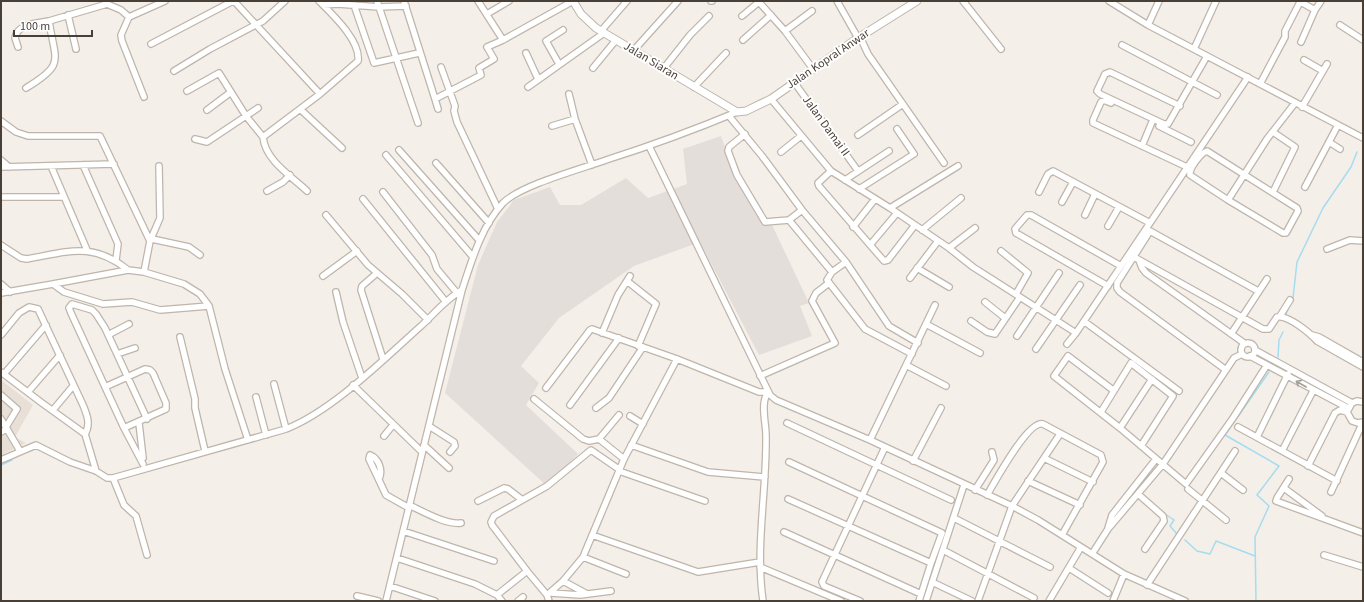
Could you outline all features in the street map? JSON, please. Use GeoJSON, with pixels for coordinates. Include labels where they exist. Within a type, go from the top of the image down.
{"type":"FeatureCollection","features":[{"type":"Feature","properties":{"kind":"street"},"geometry":{"type":"LineString","coordinates":[[144,97],[121,35],[129,17],[165,1]]}},
{"type":"Feature","properties":{"kind":"street"},"geometry":{"type":"LineString","coordinates":[[151,44],[233,1],[320,94]]}},
{"type":"Feature","properties":{"kind":"street"},"geometry":{"type":"LineString","coordinates":[[174,71],[210,49],[256,26],[285,1]]}},
{"type":"Feature","properties":{"kind":"street"},"geometry":{"type":"LineString","coordinates":[[377,1],[418,123]]}},
{"type":"Feature","properties":{"kind":"street"},"geometry":{"type":"LineString","coordinates":[[478,1],[503,40]]}},
{"type":"Feature","properties":{"kind":"street"},"geometry":{"type":"LineString","coordinates":[[487,14],[509,1]]}},
{"type":"Feature","properties":{"kind":"street"},"geometry":{"type":"LineString","coordinates":[[528,87],[603,32],[627,1]]}},
{"type":"Feature","properties":{"kind":"street"},"geometry":{"type":"LineString","coordinates":[[634,50],[678,1]]}},
{"type":"Feature","properties":{"kind":"street"},"geometry":{"type":"LineString","coordinates":[[742,16],[759,1],[786,32],[813,69]]}},
{"type":"Feature","properties":{"kind":"street"},"geometry":{"type":"LineString","coordinates":[[837,1],[868,54],[944,163]]}},
{"type":"Feature","properties":{"kind":"street","name":"Jalan Kopral Anwar"},"geometry":{"type":"LineString","coordinates":[[737,112],[746,111],[771,99],[859,38],[917,1]]}},
{"type":"Feature","properties":{"kind":"street"},"geometry":{"type":"LineString","coordinates":[[963,1],[1001,49]]}},
{"type":"Feature","properties":{"kind":"street"},"geometry":{"type":"LineString","coordinates":[[1109,1],[1148,26],[1362,137]]}},
{"type":"Feature","properties":{"kind":"street"},"geometry":{"type":"LineString","coordinates":[[1148,26],[1159,1]]}},
{"type":"Feature","properties":{"kind":"street"},"geometry":{"type":"LineString","coordinates":[[1194,49],[1216,1]]}},
{"type":"Feature","properties":{"kind":"street"},"geometry":{"type":"LineString","coordinates":[[1301,42],[1315,10],[1321,1]]}},
{"type":"Feature","properties":{"kind":"street"},"geometry":{"type":"LineString","coordinates":[[435,99],[482,75],[480,68],[494,60],[487,47],[575,2]]}},
{"type":"Feature","properties":{"kind":"street","name":"Jalan Siaran"},"geometry":{"type":"LineString","coordinates":[[575,2],[583,16],[603,32],[737,112]]}},
{"type":"Feature","properties":{"kind":"street"},"geometry":{"type":"LineString","coordinates":[[1260,84],[1284,39],[1285,31],[1300,2],[1315,10]]}},
{"type":"Feature","properties":{"kind":"street"},"geometry":{"type":"LineString","coordinates":[[321,3],[379,7],[405,4],[419,53],[438,109]]}},
{"type":"Feature","properties":{"kind":"street"},"geometry":{"type":"LineString","coordinates":[[263,137],[300,110],[357,63],[359,58],[351,36],[321,3]]}},
{"type":"Feature","properties":{"kind":"street"},"geometry":{"type":"LineString","coordinates":[[18,47],[15,38],[18,30],[25,26],[107,4],[121,10],[129,17]]}},
{"type":"Feature","properties":{"kind":"street"},"geometry":{"type":"LineString","coordinates":[[354,5],[374,63],[395,57],[419,53]]}},
{"type":"Feature","properties":{"kind":"street"},"geometry":{"type":"LineString","coordinates":[[786,32],[812,11]]}},
{"type":"Feature","properties":{"kind":"street"},"geometry":{"type":"LineString","coordinates":[[68,15],[76,49]]}},
{"type":"Feature","properties":{"kind":"street"},"geometry":{"type":"LineString","coordinates":[[743,40],[771,15]]}},
{"type":"Feature","properties":{"kind":"street"},"geometry":{"type":"LineString","coordinates":[[664,68],[690,36],[709,16]]}},
{"type":"Feature","properties":{"kind":"street"},"geometry":{"type":"LineString","coordinates":[[26,88],[38,81],[54,66],[56,56],[48,21]]}},
{"type":"Feature","properties":{"kind":"street"},"geometry":{"type":"LineString","coordinates":[[1340,25],[1363,40]]}},
{"type":"Feature","properties":{"kind":"street"},"geometry":{"type":"LineString","coordinates":[[559,64],[546,40],[563,30]]}},
{"type":"Feature","properties":{"kind":"street"},"geometry":{"type":"LineString","coordinates":[[593,68],[616,40]]}},
{"type":"Feature","properties":{"kind":"street"},"geometry":{"type":"LineString","coordinates":[[1122,44],[1217,95]]}},
{"type":"Feature","properties":{"kind":"street"},"geometry":{"type":"LineString","coordinates":[[526,53],[538,79]]}},
{"type":"Feature","properties":{"kind":"street"},"geometry":{"type":"LineString","coordinates":[[694,87],[726,53]]}},
{"type":"Feature","properties":{"kind":"street"},"geometry":{"type":"LineString","coordinates":[[1180,106],[1110,72],[1105,74],[1097,91],[1100,94],[1164,124],[1170,122],[1180,106],[1207,56]]}},
{"type":"Feature","properties":{"kind":"street"},"geometry":{"type":"LineString","coordinates":[[1304,60],[1323,71]]}},
{"type":"Feature","properties":{"kind":"street"},"geometry":{"type":"LineString","coordinates":[[1302,107],[1327,64]]}},
{"type":"Feature","properties":{"kind":"street"},"geometry":{"type":"LineString","coordinates":[[441,68],[455,106],[454,111],[457,122],[498,209]]}},
{"type":"Feature","properties":{"kind":"street"},"geometry":{"type":"LineString","coordinates":[[187,91],[218,73],[246,116],[263,137],[265,148],[290,176],[307,190]]}},
{"type":"Feature","properties":{"kind":"street"},"geometry":{"type":"LineString","coordinates":[[1067,344],[1085,322],[1186,167],[1248,77]]}},
{"type":"Feature","properties":{"kind":"street","name":"Jalan Damai II"},"geometry":{"type":"LineString","coordinates":[[794,82],[858,171]]}},
{"type":"Feature","properties":{"kind":"street"},"geometry":{"type":"LineString","coordinates":[[207,110],[231,92]]}},
{"type":"Feature","properties":{"kind":"street"},"geometry":{"type":"LineString","coordinates":[[569,94],[575,119],[592,165]]}},
{"type":"Feature","properties":{"kind":"street"},"geometry":{"type":"LineString","coordinates":[[771,99],[831,171],[890,208],[949,248],[973,267],[1076,333]]}},
{"type":"Feature","properties":{"kind":"street"},"geometry":{"type":"LineString","coordinates":[[1186,167],[1093,123],[1092,120],[1097,109],[1104,100],[1192,142]]}},
{"type":"Feature","properties":{"kind":"street"},"geometry":{"type":"LineString","coordinates":[[1228,200],[1273,132],[1295,103]]}},
{"type":"Feature","properties":{"kind":"street"},"geometry":{"type":"LineString","coordinates":[[858,135],[903,104]]}},
{"type":"Feature","properties":{"kind":"street"},"geometry":{"type":"LineString","coordinates":[[195,139],[202,142],[207,142],[258,108]]}},
{"type":"Feature","properties":{"kind":"street"},"geometry":{"type":"LineString","coordinates":[[300,110],[342,148]]}},
{"type":"Feature","properties":{"kind":"street"},"geometry":{"type":"LineString","coordinates":[[386,601],[429,426],[459,291],[479,240],[498,209],[509,198],[545,180],[650,146],[737,112]]}},
{"type":"Feature","properties":{"kind":"street"},"geometry":{"type":"LineString","coordinates":[[730,116],[746,134],[802,210],[846,262],[889,326],[918,343]]}},
{"type":"Feature","properties":{"kind":"street"},"geometry":{"type":"LineString","coordinates":[[552,126],[575,119]]}},
{"type":"Feature","properties":{"kind":"street"},"geometry":{"type":"LineString","coordinates":[[1,121],[16,132],[28,136],[100,136],[151,240]]}},
{"type":"Feature","properties":{"kind":"street"},"geometry":{"type":"LineString","coordinates":[[1142,146],[1152,122]]}},
{"type":"Feature","properties":{"kind":"street"},"geometry":{"type":"LineString","coordinates":[[1306,187],[1338,125]]}},
{"type":"Feature","properties":{"kind":"street"},"geometry":{"type":"LineString","coordinates":[[859,189],[914,154],[897,129]]}},
{"type":"Feature","properties":{"kind":"street"},"geometry":{"type":"LineString","coordinates":[[1273,132],[1295,147],[1273,192]]}},
{"type":"Feature","properties":{"kind":"street"},"geometry":{"type":"LineString","coordinates":[[746,134],[728,149],[737,175],[765,222],[789,220],[802,210]]}},
{"type":"Feature","properties":{"kind":"street"},"geometry":{"type":"LineString","coordinates":[[781,152],[801,136]]}},
{"type":"Feature","properties":{"kind":"street"},"geometry":{"type":"LineString","coordinates":[[1329,142],[1340,149]]}},
{"type":"Feature","properties":{"kind":"street"},"geometry":{"type":"LineString","coordinates":[[650,146],[768,393],[776,400],[870,440],[1012,506],[1062,534],[1124,574],[1147,586],[1185,601]]}},
{"type":"Feature","properties":{"kind":"street"},"geometry":{"type":"LineString","coordinates":[[399,150],[479,240]]}},
{"type":"Feature","properties":{"kind":"street"},"geometry":{"type":"LineString","coordinates":[[845,180],[889,151]]}},
{"type":"Feature","properties":{"kind":"street"},"geometry":{"type":"LineString","coordinates":[[1208,151],[1273,192],[1298,209],[1285,233],[1228,200],[1190,175],[1190,170],[1202,154],[1208,151]]}},
{"type":"Feature","properties":{"kind":"street"},"geometry":{"type":"LineString","coordinates":[[386,155],[473,257]]}},
{"type":"Feature","properties":{"kind":"street"},"geometry":{"type":"LineString","coordinates":[[1,160],[9,167]]}},
{"type":"Feature","properties":{"kind":"street"},"geometry":{"type":"LineString","coordinates":[[436,163],[489,223]]}},
{"type":"Feature","properties":{"kind":"street"},"geometry":{"type":"LineString","coordinates":[[1,167],[114,164]]}},
{"type":"Feature","properties":{"kind":"street"},"geometry":{"type":"LineString","coordinates":[[83,165],[118,244],[116,260]]}},
{"type":"Feature","properties":{"kind":"street"},"geometry":{"type":"LineString","coordinates":[[51,166],[87,250]]}},
{"type":"Feature","properties":{"kind":"street"},"geometry":{"type":"LineString","coordinates":[[144,272],[151,240],[160,218],[159,166]]}},
{"type":"Feature","properties":{"kind":"street"},"geometry":{"type":"LineString","coordinates":[[890,208],[958,166]]}},
{"type":"Feature","properties":{"kind":"street"},"geometry":{"type":"LineString","coordinates":[[831,171],[818,184],[853,227],[884,261],[887,261],[915,225]]}},
{"type":"Feature","properties":{"kind":"street"},"geometry":{"type":"LineString","coordinates":[[1039,192],[1051,171],[1150,223]]}},
{"type":"Feature","properties":{"kind":"street"},"geometry":{"type":"LineString","coordinates":[[267,191],[283,182],[290,176]]}},
{"type":"Feature","properties":{"kind":"street"},"geometry":{"type":"LineString","coordinates":[[1062,202],[1073,182]]}},
{"type":"Feature","properties":{"kind":"street"},"geometry":{"type":"LineString","coordinates":[[383,192],[432,255],[437,269],[459,291]]}},
{"type":"Feature","properties":{"kind":"street"},"geometry":{"type":"LineString","coordinates":[[1085,216],[1095,194]]}},
{"type":"Feature","properties":{"kind":"street"},"geometry":{"type":"LineString","coordinates":[[1,197],[64,197]]}},
{"type":"Feature","properties":{"kind":"street"},"geometry":{"type":"LineString","coordinates":[[364,198],[446,302]]}},
{"type":"Feature","properties":{"kind":"street"},"geometry":{"type":"LineString","coordinates":[[922,230],[962,198]]}},
{"type":"Feature","properties":{"kind":"street"},"geometry":{"type":"LineString","coordinates":[[853,227],[875,199]]}},
{"type":"Feature","properties":{"kind":"street"},"geometry":{"type":"LineString","coordinates":[[1108,226],[1119,206]]}},
{"type":"Feature","properties":{"kind":"street"},"geometry":{"type":"LineString","coordinates":[[870,245],[897,213]]}},
{"type":"Feature","properties":{"kind":"street"},"geometry":{"type":"LineString","coordinates":[[326,215],[377,273],[402,294],[428,320]]}},
{"type":"Feature","properties":{"kind":"street"},"geometry":{"type":"LineString","coordinates":[[1108,286],[1016,233],[1015,229],[1027,215],[1031,215],[1121,266]]}},
{"type":"Feature","properties":{"kind":"street"},"geometry":{"type":"LineString","coordinates":[[789,220],[832,272]]}},
{"type":"Feature","properties":{"kind":"street"},"geometry":{"type":"LineString","coordinates":[[949,248],[975,228]]}},
{"type":"Feature","properties":{"kind":"street"},"geometry":{"type":"LineString","coordinates":[[1226,370],[1120,292],[1117,288],[1117,283],[1136,259],[1150,231],[1258,292]]}},
{"type":"Feature","properties":{"kind":"street"},"geometry":{"type":"LineString","coordinates":[[151,240],[189,247],[200,255]]}},
{"type":"Feature","properties":{"kind":"street"},"geometry":{"type":"LineString","coordinates":[[1327,249],[1350,240],[1363,241]]}},
{"type":"Feature","properties":{"kind":"street"},"geometry":{"type":"LineString","coordinates":[[910,278],[938,241]]}},
{"type":"Feature","properties":{"kind":"street"},"geometry":{"type":"LineString","coordinates":[[1,245],[21,258],[27,259],[87,250],[116,260],[128,270]]}},
{"type":"Feature","properties":{"kind":"street"},"geometry":{"type":"LineString","coordinates":[[323,276],[357,251]]}},
{"type":"Feature","properties":{"kind":"street"},"geometry":{"type":"LineString","coordinates":[[971,321],[987,332],[993,334],[1005,318],[1028,273],[1001,251]]}},
{"type":"Feature","properties":{"kind":"street"},"geometry":{"type":"LineString","coordinates":[[1136,259],[1178,280],[1265,330],[1269,328],[1280,316],[1290,300]]}},
{"type":"Feature","properties":{"kind":"street"},"geometry":{"type":"LineString","coordinates":[[1136,259],[1146,273],[1231,334],[1244,343],[1251,343],[1255,350],[1313,391],[1349,408]]}},
{"type":"Feature","properties":{"kind":"street"},"geometry":{"type":"LineString","coordinates":[[846,262],[827,277],[830,283],[865,329],[912,354]]}},
{"type":"Feature","properties":{"kind":"street"},"geometry":{"type":"LineString","coordinates":[[917,268],[949,287]]}},
{"type":"Feature","properties":{"kind":"street"},"geometry":{"type":"LineString","coordinates":[[1,293],[128,270],[144,272],[184,284],[200,294],[209,306],[225,369],[248,440]]}},
{"type":"Feature","properties":{"kind":"street"},"geometry":{"type":"LineString","coordinates":[[377,273],[362,286],[361,290],[383,359]]}},
{"type":"Feature","properties":{"kind":"street"},"geometry":{"type":"LineString","coordinates":[[1017,336],[1059,273]]}},
{"type":"Feature","properties":{"kind":"street"},"geometry":{"type":"LineString","coordinates":[[596,408],[609,398],[641,346],[656,309],[656,304],[629,279],[618,295],[602,333]]}},
{"type":"Feature","properties":{"kind":"street"},"geometry":{"type":"LineString","coordinates":[[1231,334],[1267,279]]}},
{"type":"Feature","properties":{"kind":"street"},"geometry":{"type":"LineString","coordinates":[[1171,292],[1173,285],[1178,280]]}},
{"type":"Feature","properties":{"kind":"street"},"geometry":{"type":"LineString","coordinates":[[760,376],[835,343],[812,301],[816,293],[830,283]]}},
{"type":"Feature","properties":{"kind":"street"},"geometry":{"type":"LineString","coordinates":[[1,284],[10,292]]}},
{"type":"Feature","properties":{"kind":"street"},"geometry":{"type":"LineString","coordinates":[[53,284],[64,292],[103,304],[132,302],[160,310],[209,306]]}},
{"type":"Feature","properties":{"kind":"street"},"geometry":{"type":"LineString","coordinates":[[1036,349],[1080,285]]}},
{"type":"Feature","properties":{"kind":"street"},"geometry":{"type":"LineString","coordinates":[[1,460],[36,445],[70,462],[96,471],[107,478],[113,478],[144,466],[286,429],[316,414],[362,378],[459,291]]}},
{"type":"Feature","properties":{"kind":"street"},"geometry":{"type":"LineString","coordinates":[[336,292],[362,378]]}},
{"type":"Feature","properties":{"kind":"street"},"geometry":{"type":"LineString","coordinates":[[984,302],[1005,318]]}},
{"type":"Feature","properties":{"kind":"street"},"geometry":{"type":"LineString","coordinates":[[144,466],[105,387],[71,313],[70,306],[75,304],[94,311],[108,334],[147,419]]}},
{"type":"Feature","properties":{"kind":"street"},"geometry":{"type":"LineString","coordinates":[[870,440],[935,305]]}},
{"type":"Feature","properties":{"kind":"street"},"geometry":{"type":"LineString","coordinates":[[1,334],[19,312],[29,307],[38,309],[87,416],[88,429],[85,434]]}},
{"type":"Feature","properties":{"kind":"street"},"geometry":{"type":"LineString","coordinates":[[1280,316],[1287,318],[1312,335],[1317,341],[1363,367]]}},
{"type":"Feature","properties":{"kind":"street"},"geometry":{"type":"LineString","coordinates":[[1085,322],[1179,391]]}},
{"type":"Feature","properties":{"kind":"street"},"geometry":{"type":"LineString","coordinates":[[108,334],[129,324]]}},
{"type":"Feature","properties":{"kind":"street"},"geometry":{"type":"LineString","coordinates":[[926,324],[980,353]]}},
{"type":"Feature","properties":{"kind":"street"},"geometry":{"type":"LineString","coordinates":[[46,325],[2,373],[85,434],[96,471]]}},
{"type":"Feature","properties":{"kind":"street"},"geometry":{"type":"LineString","coordinates":[[546,388],[590,330],[618,338],[677,359],[759,392],[768,393]]}},
{"type":"Feature","properties":{"kind":"street"},"geometry":{"type":"LineString","coordinates":[[1312,335],[1319,336],[1363,362]]}},
{"type":"Feature","properties":{"kind":"street"},"geometry":{"type":"LineString","coordinates":[[180,337],[196,399],[195,408],[205,451]]}},
{"type":"Feature","properties":{"kind":"street"},"geometry":{"type":"LineString","coordinates":[[570,405],[618,338]]}},
{"type":"Feature","properties":{"kind":"street"},"geometry":{"type":"LineString","coordinates":[[1242,354],[1241,347],[1244,343]]}},
{"type":"Feature","properties":{"kind":"street"},"geometry":{"type":"LineString","coordinates":[[117,354],[135,348]]}},
{"type":"Feature","properties":{"kind":"street"},"geometry":{"type":"LineString","coordinates":[[1250,356],[1255,350]]}},
{"type":"Feature","properties":{"kind":"street"},"geometry":{"type":"LineString","coordinates":[[1092,554],[1108,529],[1163,464],[1234,358],[1242,354],[1250,356],[1267,365],[1288,373],[1349,408],[1352,421],[1358,423],[1363,422]]}},
{"type":"Feature","properties":{"kind":"street"},"geometry":{"type":"LineString","coordinates":[[28,392],[60,355]]}},
{"type":"Feature","properties":{"kind":"street"},"geometry":{"type":"LineString","coordinates":[[1113,390],[1068,356],[1055,373],[1056,378],[1120,428],[1186,483],[1233,418],[1267,365]]}},
{"type":"Feature","properties":{"kind":"street"},"geometry":{"type":"LineString","coordinates":[[549,596],[563,582],[583,557],[624,459],[677,359]]}},
{"type":"Feature","properties":{"kind":"street"},"geometry":{"type":"LineString","coordinates":[[1100,412],[1131,363],[1152,379],[1173,397],[1141,446]]}},
{"type":"Feature","properties":{"kind":"street"},"geometry":{"type":"LineString","coordinates":[[906,365],[946,386]]}},
{"type":"Feature","properties":{"kind":"street"},"geometry":{"type":"LineString","coordinates":[[105,387],[145,369],[150,370],[164,397],[167,406],[166,409],[139,423],[124,428]]}},
{"type":"Feature","properties":{"kind":"street"},"geometry":{"type":"LineString","coordinates":[[1257,437],[1288,373]]}},
{"type":"Feature","properties":{"kind":"street"},"geometry":{"type":"LineString","coordinates":[[1120,428],[1152,379]]}},
{"type":"Feature","properties":{"kind":"street"},"geometry":{"type":"LineString","coordinates":[[274,384],[286,429]]}},
{"type":"Feature","properties":{"kind":"street"},"geometry":{"type":"LineString","coordinates":[[353,385],[393,426],[422,452]]}},
{"type":"Feature","properties":{"kind":"street"},"geometry":{"type":"LineString","coordinates":[[53,410],[73,386]]}},
{"type":"Feature","properties":{"kind":"street"},"geometry":{"type":"LineString","coordinates":[[1282,450],[1313,391]]}},
{"type":"Feature","properties":{"kind":"street"},"geometry":{"type":"LineString","coordinates":[[763,601],[760,564],[765,477],[766,435],[764,402],[768,393]]}},
{"type":"Feature","properties":{"kind":"street"},"geometry":{"type":"LineString","coordinates":[[1,395],[17,409],[6,428],[1,432]]}},
{"type":"Feature","properties":{"kind":"street"},"geometry":{"type":"LineString","coordinates":[[256,397],[266,435]]}},
{"type":"Feature","properties":{"kind":"street"},"geometry":{"type":"LineString","coordinates":[[534,399],[582,439],[589,441],[599,439],[619,415]]}},
{"type":"Feature","properties":{"kind":"street"},"geometry":{"type":"LineString","coordinates":[[1308,466],[1335,413],[1362,401]]}},
{"type":"Feature","properties":{"kind":"street"},"geometry":{"type":"LineString","coordinates":[[914,461],[941,408]]}},
{"type":"Feature","properties":{"kind":"street"},"geometry":{"type":"LineString","coordinates":[[630,416],[643,424]]}},
{"type":"Feature","properties":{"kind":"street"},"geometry":{"type":"LineString","coordinates":[[1,419],[20,451]]}},
{"type":"Feature","properties":{"kind":"street"},"geometry":{"type":"LineString","coordinates":[[1331,492],[1363,422]]}},
{"type":"Feature","properties":{"kind":"street"},"geometry":{"type":"LineString","coordinates":[[139,423],[144,466]]}},
{"type":"Feature","properties":{"kind":"street"},"geometry":{"type":"LineString","coordinates":[[787,424],[877,464],[951,500]]}},
{"type":"Feature","properties":{"kind":"street"},"geometry":{"type":"LineString","coordinates":[[987,495],[1022,439],[1034,426],[1043,424],[1102,456],[1103,462],[1093,482],[1062,534]]}},
{"type":"Feature","properties":{"kind":"street"},"geometry":{"type":"LineString","coordinates":[[384,436],[393,426]]}},
{"type":"Feature","properties":{"kind":"street"},"geometry":{"type":"LineString","coordinates":[[429,426],[454,442],[455,446],[450,452]]}},
{"type":"Feature","properties":{"kind":"street"},"geometry":{"type":"LineString","coordinates":[[1238,427],[1337,481]]}},
{"type":"Feature","properties":{"kind":"street"},"geometry":{"type":"LineString","coordinates":[[978,601],[1012,506],[1060,434]]}},
{"type":"Feature","properties":{"kind":"street"},"geometry":{"type":"LineString","coordinates":[[599,439],[624,459]]}},
{"type":"Feature","properties":{"kind":"street"},"geometry":{"type":"LineString","coordinates":[[424,445],[448,468]]}},
{"type":"Feature","properties":{"kind":"street"},"geometry":{"type":"LineString","coordinates":[[632,445],[708,472],[765,477]]}},
{"type":"Feature","properties":{"kind":"street"},"geometry":{"type":"LineString","coordinates":[[860,601],[822,584],[885,447]]}},
{"type":"Feature","properties":{"kind":"street"},"geometry":{"type":"LineString","coordinates":[[549,596],[527,570],[491,522],[494,516],[502,510],[547,486],[591,450],[619,470],[705,501]]}},
{"type":"Feature","properties":{"kind":"street"},"geometry":{"type":"LineString","coordinates":[[1147,586],[1235,451]]}},
{"type":"Feature","properties":{"kind":"street"},"geometry":{"type":"LineString","coordinates":[[975,490],[994,460],[992,452]]}},
{"type":"Feature","properties":{"kind":"street"},"geometry":{"type":"LineString","coordinates":[[1044,458],[1093,482]]}},
{"type":"Feature","properties":{"kind":"street"},"geometry":{"type":"LineString","coordinates":[[1108,529],[1112,515],[1156,459]]}},
{"type":"Feature","properties":{"kind":"street"},"geometry":{"type":"LineString","coordinates":[[789,462],[942,533],[918,601]]}},
{"type":"Feature","properties":{"kind":"street"},"geometry":{"type":"LineString","coordinates":[[1221,473],[1243,490]]}},
{"type":"Feature","properties":{"kind":"street"},"geometry":{"type":"LineString","coordinates":[[113,478],[124,505],[136,516],[147,555]]}},
{"type":"Feature","properties":{"kind":"street"},"geometry":{"type":"LineString","coordinates":[[379,479],[386,495],[409,507],[455,524],[461,523]]}},
{"type":"Feature","properties":{"kind":"street"},"geometry":{"type":"LineString","coordinates":[[1289,479],[1276,501],[1363,533]]}},
{"type":"Feature","properties":{"kind":"street"},"geometry":{"type":"LineString","coordinates":[[1028,482],[1080,505]]}},
{"type":"Feature","properties":{"kind":"street"},"geometry":{"type":"LineString","coordinates":[[926,601],[964,485]]}},
{"type":"Feature","properties":{"kind":"street"},"geometry":{"type":"LineString","coordinates":[[478,501],[504,488],[508,489],[522,500]]}},
{"type":"Feature","properties":{"kind":"street"},"geometry":{"type":"LineString","coordinates":[[1284,488],[1324,518]]}},
{"type":"Feature","properties":{"kind":"street"},"geometry":{"type":"LineString","coordinates":[[1188,489],[1226,520]]}},
{"type":"Feature","properties":{"kind":"street"},"geometry":{"type":"LineString","coordinates":[[1130,491],[1163,516],[1164,521],[1145,549]]}},
{"type":"Feature","properties":{"kind":"street"},"geometry":{"type":"LineString","coordinates":[[788,499],[931,563]]}},
{"type":"Feature","properties":{"kind":"street"},"geometry":{"type":"LineString","coordinates":[[954,518],[1050,567]]}},
{"type":"Feature","properties":{"kind":"street"},"geometry":{"type":"LineString","coordinates":[[403,531],[494,561]]}},
{"type":"Feature","properties":{"kind":"street"},"geometry":{"type":"LineString","coordinates":[[784,532],[921,594]]}},
{"type":"Feature","properties":{"kind":"street"},"geometry":{"type":"LineString","coordinates":[[592,535],[698,572],[760,564],[841,601]]}},
{"type":"Feature","properties":{"kind":"street"},"geometry":{"type":"LineString","coordinates":[[1050,601],[1081,547]]}},
{"type":"Feature","properties":{"kind":"street"},"geometry":{"type":"LineString","coordinates":[[943,550],[988,572],[1034,598]]}},
{"type":"Feature","properties":{"kind":"street"},"geometry":{"type":"LineString","coordinates":[[1324,555],[1363,567]]}},
{"type":"Feature","properties":{"kind":"street"},"geometry":{"type":"LineString","coordinates":[[583,557],[626,574]]}},
{"type":"Feature","properties":{"kind":"street"},"geometry":{"type":"LineString","coordinates":[[396,558],[475,584],[497,595],[502,601]]}},
{"type":"Feature","properties":{"kind":"street"},"geometry":{"type":"LineString","coordinates":[[1070,568],[1108,594]]}},
{"type":"Feature","properties":{"kind":"street"},"geometry":{"type":"LineString","coordinates":[[497,595],[527,570]]}},
{"type":"Feature","properties":{"kind":"street"},"geometry":{"type":"LineString","coordinates":[[1113,601],[1124,574]]}},
{"type":"Feature","properties":{"kind":"street"},"geometry":{"type":"LineString","coordinates":[[563,582],[587,594]]}},
{"type":"Feature","properties":{"kind":"street"},"geometry":{"type":"LineString","coordinates":[[932,582],[972,601]]}},
{"type":"Feature","properties":{"kind":"street"},"geometry":{"type":"LineString","coordinates":[[390,586],[435,601]]}},
{"type":"Feature","properties":{"kind":"street"},"geometry":{"type":"LineString","coordinates":[[549,596],[611,591]]}},
{"type":"Feature","properties":{"kind":"street"},"geometry":{"type":"LineString","coordinates":[[357,596],[378,601]]}},
{"type":"Feature","properties":{"kind":"street"},"geometry":{"type":"LineString","coordinates":[[518,601],[523,597]]}},
{"type":"Feature","properties":{"kind":"shaded area"},"geometry":{"type":"Polygon","coordinates":[[[721,136],[736,178],[773,227],[809,303],[800,306],[812,336],[759,355],[700,242],[634,266],[559,318],[521,366],[539,383],[526,405],[578,454],[548,487],[445,393],[478,265],[497,222],[514,200],[550,187],[560,205],[581,205],[626,178],[648,198],[687,184],[683,149],[721,136]]]}},
{"type":"Feature","properties":{"kind":"shaded area"},"geometry":{"type":"Polygon","coordinates":[[[1,380],[33,405],[15,437],[26,443],[1,455],[1,380]]]}},
{"type":"Feature","properties":{"kind":"waterway"},"geometry":{"type":"LineString","coordinates":[[1286,314],[1293,298],[1297,262],[1323,208],[1351,167],[1357,152]]}},
{"type":"Feature","properties":{"kind":"waterway"},"geometry":{"type":"LineString","coordinates":[[1278,357],[1279,340],[1283,332]]}},
{"type":"Feature","properties":{"kind":"waterway"},"geometry":{"type":"LineString","coordinates":[[1256,601],[1255,537],[1269,506],[1257,495],[1279,466],[1225,435],[1269,372]]}},
{"type":"Feature","properties":{"kind":"waterway"},"geometry":{"type":"LineString","coordinates":[[1,465],[12,460]]}},
{"type":"Feature","properties":{"kind":"waterway"},"geometry":{"type":"LineString","coordinates":[[1162,512],[1174,520],[1170,526],[1177,534]]}},
{"type":"Feature","properties":{"kind":"waterway"},"geometry":{"type":"LineString","coordinates":[[1185,540],[1197,551],[1210,554],[1216,541],[1255,556]]}}]}
